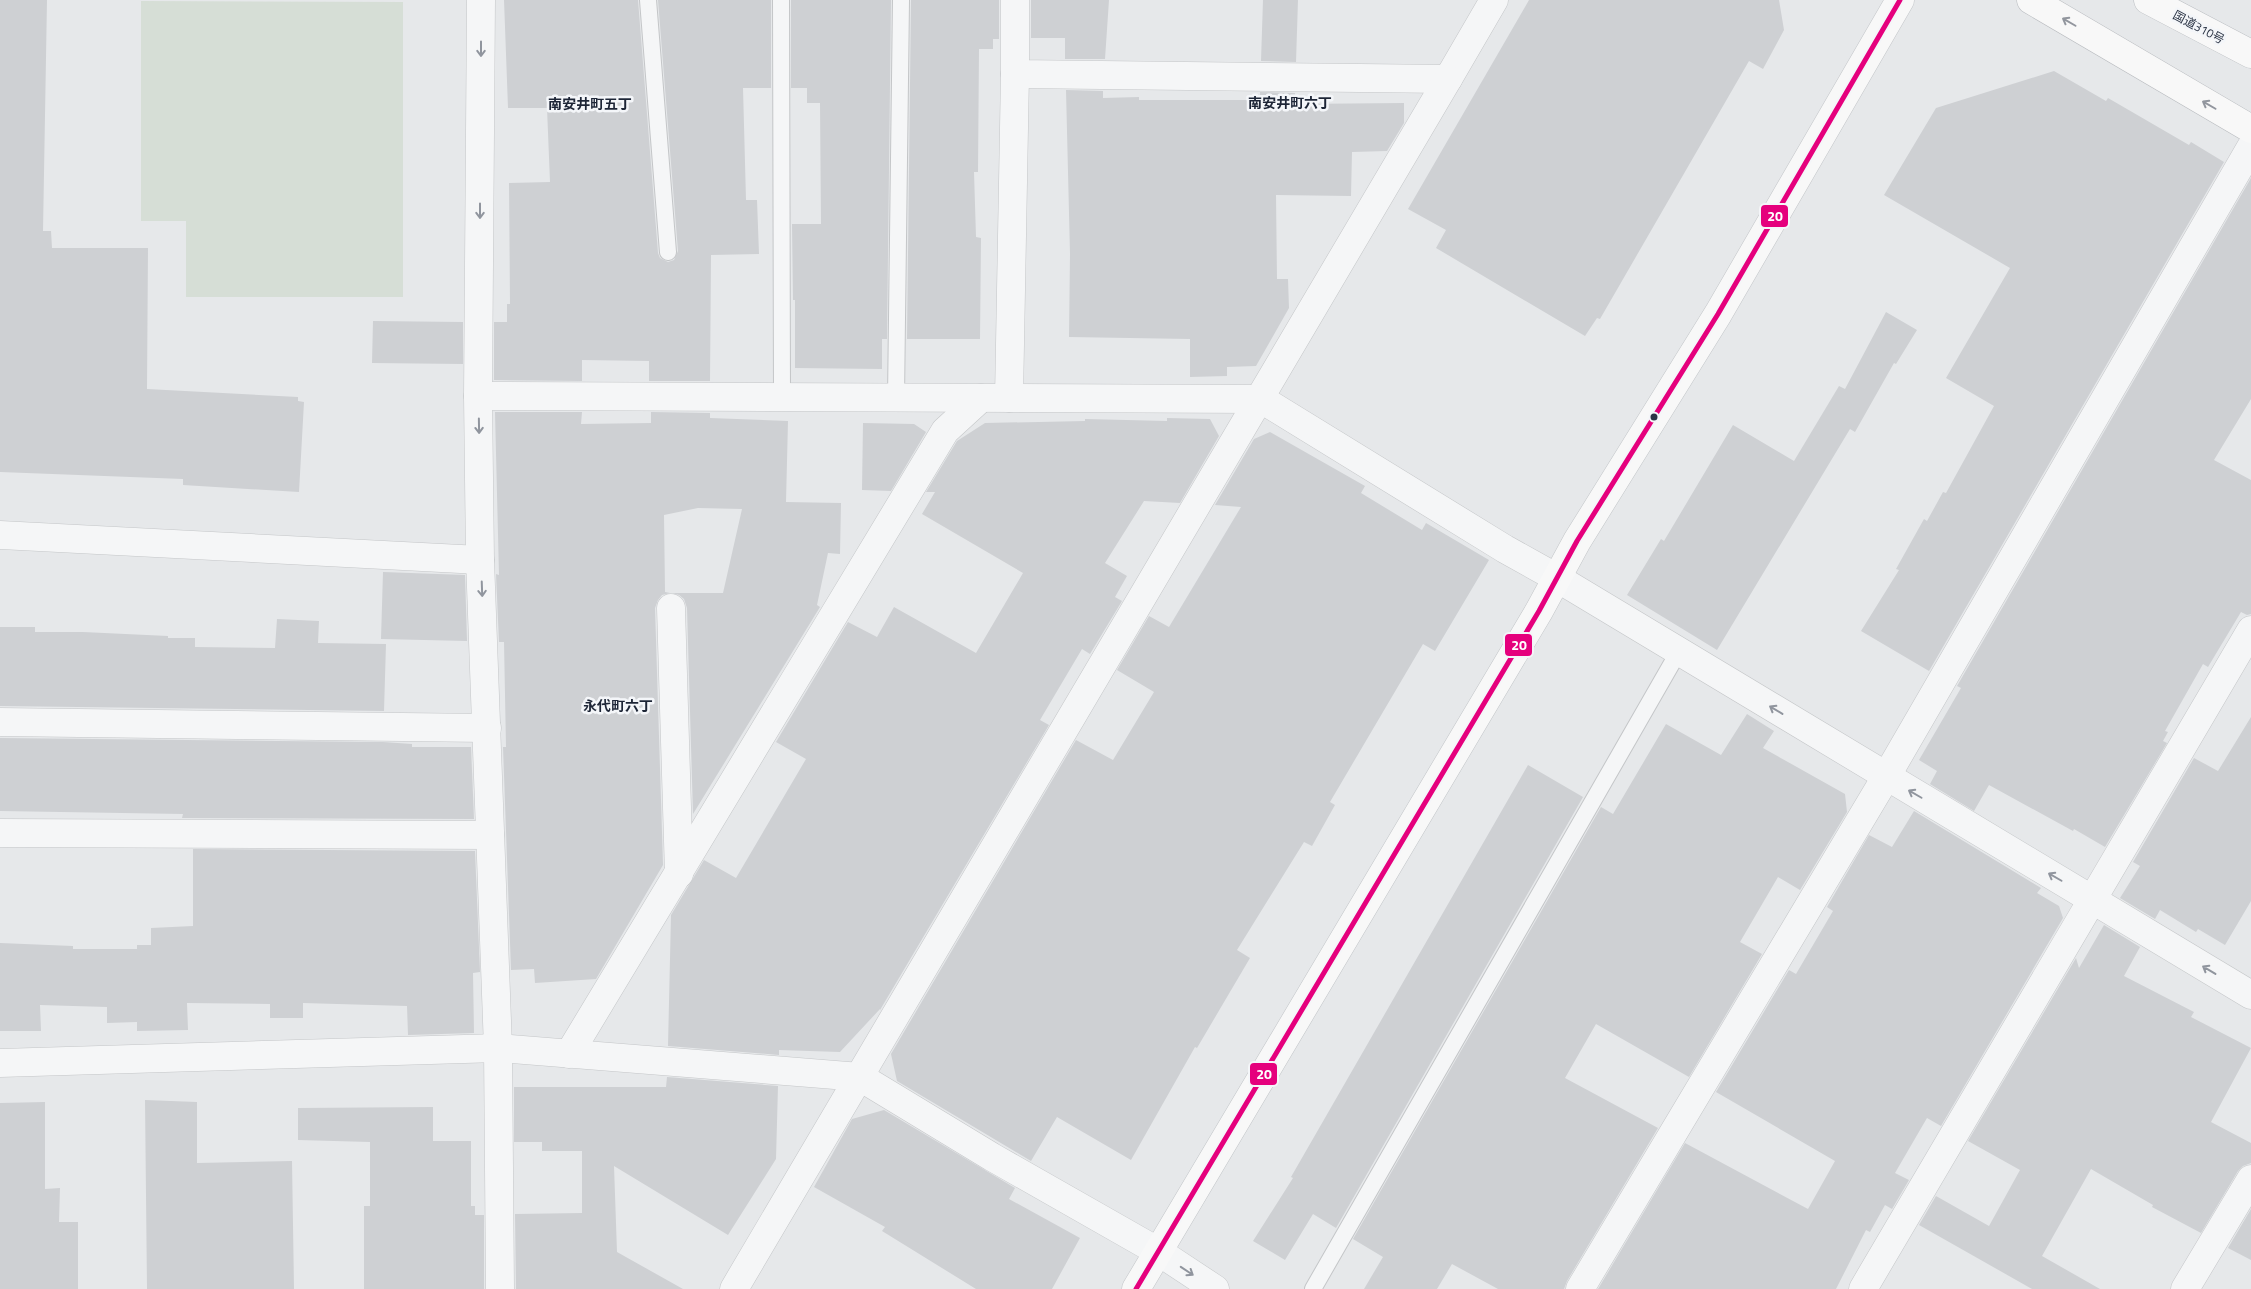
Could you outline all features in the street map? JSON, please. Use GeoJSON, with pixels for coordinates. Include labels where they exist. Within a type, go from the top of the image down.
{"type":"FeatureCollection","features":[{"type":"Feature","properties":{"kind":"main road"},"geometry":{"type":"LineString","coordinates":[[1136,1289],[1557,578],[1577,541],[1718,314],[1900,0]]}},
{"type":"Feature","properties":{"kind":"main road"},"geometry":{"type":"LineString","coordinates":[[2031,0],[2251,129]]}},
{"type":"Feature","properties":{"kind":"main road","name":"国道310号"},"geometry":{"type":"LineString","coordinates":[[2148,0],[2251,54]]}},
{"type":"Feature","properties":{"kind":"street"},"geometry":{"type":"LineString","coordinates":[[481,0],[478,396],[480,560],[498,1048],[500,1289]]}},
{"type":"Feature","properties":{"kind":"street"},"geometry":{"type":"LineString","coordinates":[[1009,398],[1015,0]]}},
{"type":"Feature","properties":{"kind":"street"},"geometry":{"type":"LineString","coordinates":[[734,1289],[1261,399],[1494,0]]}},
{"type":"Feature","properties":{"kind":"street"},"geometry":{"type":"LineString","coordinates":[[1015,74],[1448,79]]}},
{"type":"Feature","properties":{"kind":"street"},"geometry":{"type":"LineString","coordinates":[[1580,1289],[1886,777],[2251,147]]}},
{"type":"Feature","properties":{"kind":"street"},"geometry":{"type":"LineString","coordinates":[[478,396],[1261,399],[1505,549],[1557,578],[2251,995]]}},
{"type":"Feature","properties":{"kind":"street"},"geometry":{"type":"LineString","coordinates":[[569,1054],[945,431],[981,398]]}},
{"type":"Feature","properties":{"kind":"street"},"geometry":{"type":"LineString","coordinates":[[0,535],[480,560]]}},
{"type":"Feature","properties":{"kind":"street"},"geometry":{"type":"LineString","coordinates":[[671,608],[679,874]]}},
{"type":"Feature","properties":{"kind":"street"},"geometry":{"type":"LineString","coordinates":[[1863,1289],[2251,630]]}},
{"type":"Feature","properties":{"kind":"street"},"geometry":{"type":"LineString","coordinates":[[0,722],[487,728]]}},
{"type":"Feature","properties":{"kind":"street"},"geometry":{"type":"LineString","coordinates":[[0,833],[490,835]]}},
{"type":"Feature","properties":{"kind":"street"},"geometry":{"type":"LineString","coordinates":[[0,1063],[498,1048],[860,1078],[992,1157],[1159,1252],[1215,1289]]}},
{"type":"Feature","properties":{"kind":"street"},"geometry":{"type":"LineString","coordinates":[[2185,1289],[2251,1179]]}},
{"type":"Feature","properties":{"kind":"lane"},"geometry":{"type":"LineString","coordinates":[[648,0],[668,252]]}},
{"type":"Feature","properties":{"kind":"lane"},"geometry":{"type":"LineString","coordinates":[[781,0],[782,397]]}},
{"type":"Feature","properties":{"kind":"lane"},"geometry":{"type":"LineString","coordinates":[[896,398],[901,0]]}},
{"type":"Feature","properties":{"kind":"lane"},"geometry":{"type":"LineString","coordinates":[[1313,1289],[1679,651]]}},
{"type":"Feature","properties":{"kind":"shaded area"},"geometry":{"type":"Polygon","coordinates":[[[141,1],[403,2],[403,297],[186,297],[186,221],[141,221],[141,1]]]}},
{"type":"Feature","properties":{"kind":"building"},"geometry":{"type":"Polygon","coordinates":[[[0,0],[47,0],[43,231],[51,231],[52,248],[148,248],[147,389],[298,397],[298,401],[304,402],[299,492],[183,485],[183,479],[0,472],[0,0]]]}},
{"type":"Feature","properties":{"kind":"building"},"geometry":{"type":"Polygon","coordinates":[[[504,0],[638,0],[658,253],[660,258],[668,262],[674,260],[678,251],[658,0],[771,0],[771,88],[743,88],[746,200],[757,200],[759,254],[711,255],[710,381],[649,381],[649,361],[582,360],[582,381],[494,380],[494,322],[507,322],[507,304],[510,304],[509,183],[550,182],[547,108],[508,108],[504,0]]]}},
{"type":"Feature","properties":{"kind":"building"},"geometry":{"type":"Polygon","coordinates":[[[791,0],[891,0],[887,339],[882,339],[882,369],[795,368],[792,224],[821,224],[820,103],[807,103],[807,88],[791,88],[791,0]]]}},
{"type":"Feature","properties":{"kind":"building"},"geometry":{"type":"Polygon","coordinates":[[[911,0],[999,0],[999,39],[993,39],[993,49],[979,49],[978,172],[974,172],[976,237],[981,238],[980,339],[907,339],[911,0]]]}},
{"type":"Feature","properties":{"kind":"building"},"geometry":{"type":"Polygon","coordinates":[[[1031,0],[1109,0],[1105,59],[1065,59],[1065,38],[1031,38],[1031,0]]]}},
{"type":"Feature","properties":{"kind":"building"},"geometry":{"type":"Polygon","coordinates":[[[1263,0],[1298,0],[1296,62],[1261,61],[1263,0]]]}},
{"type":"Feature","properties":{"kind":"building"},"geometry":{"type":"Polygon","coordinates":[[[1529,0],[1779,0],[1784,30],[1763,69],[1749,61],[1600,319],[1597,318],[1585,336],[1436,248],[1446,230],[1408,209],[1529,0]]]}},
{"type":"Feature","properties":{"kind":"building"},"geometry":{"type":"Polygon","coordinates":[[[2054,71],[2106,101],[2108,98],[2189,145],[2191,142],[2224,162],[1929,671],[1861,631],[1899,570],[1896,569],[1924,519],[1927,521],[1943,492],[1946,493],[1994,406],[1946,378],[2010,268],[1884,195],[1936,108],[2054,71]]]}},
{"type":"Feature","properties":{"kind":"building"},"geometry":{"type":"Polygon","coordinates":[[[1066,90],[1103,91],[1103,98],[1139,97],[1139,100],[1260,100],[1260,92],[1295,93],[1295,104],[1404,103],[1404,123],[1387,151],[1352,152],[1351,196],[1276,195],[1277,279],[1288,279],[1289,308],[1256,366],[1227,367],[1227,376],[1190,377],[1190,339],[1069,337],[1070,254],[1066,90]]]}},
{"type":"Feature","properties":{"kind":"building"},"geometry":{"type":"Polygon","coordinates":[[[2251,178],[2251,399],[2214,460],[2251,480],[2251,614],[2247,615],[2241,612],[2208,667],[2203,664],[2165,731],[2168,732],[2163,741],[2167,743],[2105,847],[1989,785],[1974,811],[1930,784],[1937,771],[1919,760],[1961,688],[1957,686],[2251,178]]]}},
{"type":"Feature","properties":{"kind":"building"},"geometry":{"type":"Polygon","coordinates":[[[1886,312],[1917,330],[1896,364],[1894,363],[1855,432],[1850,429],[1717,650],[1627,595],[1661,539],[1664,541],[1733,425],[1794,461],[1839,386],[1845,389],[1886,312]]]}},
{"type":"Feature","properties":{"kind":"building"},"geometry":{"type":"Polygon","coordinates":[[[373,321],[463,322],[463,364],[372,363],[373,321]]]}},
{"type":"Feature","properties":{"kind":"building"},"geometry":{"type":"Polygon","coordinates":[[[495,412],[582,412],[581,424],[651,423],[651,412],[710,413],[710,418],[788,421],[786,502],[841,503],[840,554],[828,553],[817,605],[820,607],[693,814],[687,608],[684,599],[672,593],[723,593],[742,509],[698,508],[664,515],[665,592],[670,593],[662,595],[655,608],[663,865],[596,979],[535,983],[534,969],[511,970],[503,747],[506,747],[504,642],[499,642],[496,574],[499,575],[495,412]]]}},
{"type":"Feature","properties":{"kind":"building"},"geometry":{"type":"Polygon","coordinates":[[[1167,418],[1210,419],[1219,436],[1180,503],[1144,501],[1105,563],[1127,576],[1115,597],[1122,601],[1090,654],[1082,649],[1040,720],[1049,725],[880,1010],[840,1052],[779,1050],[779,1055],[668,1046],[671,915],[704,860],[736,878],[806,759],[776,742],[848,622],[877,637],[894,607],[976,653],[1023,573],[922,514],[935,492],[926,492],[957,441],[985,423],[1085,421],[1085,419],[1167,421],[1167,418]]]}},
{"type":"Feature","properties":{"kind":"building"},"geometry":{"type":"Polygon","coordinates":[[[863,423],[914,424],[926,432],[891,491],[862,490],[863,423]]]}},
{"type":"Feature","properties":{"kind":"building"},"geometry":{"type":"Polygon","coordinates":[[[1270,432],[1365,486],[1361,493],[1422,530],[1426,523],[1489,560],[1435,651],[1423,644],[1330,802],[1335,805],[1312,846],[1304,842],[1237,950],[1250,958],[1197,1048],[1195,1047],[1131,1160],[1057,1117],[1031,1161],[897,1081],[891,1054],[1076,740],[1113,760],[1154,692],[1117,670],[1149,616],[1169,627],[1241,507],[1215,505],[1254,439],[1270,432]]]}},
{"type":"Feature","properties":{"kind":"building"},"geometry":{"type":"Polygon","coordinates":[[[383,572],[465,575],[467,641],[381,639],[383,572]]]}},
{"type":"Feature","properties":{"kind":"building"},"geometry":{"type":"Polygon","coordinates":[[[277,619],[319,621],[318,643],[386,644],[384,711],[0,706],[0,627],[35,627],[35,632],[83,632],[195,638],[195,647],[275,648],[277,619]]]}},
{"type":"Feature","properties":{"kind":"building"},"geometry":{"type":"Polygon","coordinates":[[[1747,714],[1774,731],[1763,748],[1845,794],[1847,812],[1800,890],[1778,877],[1740,942],[1762,954],[1689,1077],[1596,1024],[1565,1078],[1658,1128],[1564,1289],[1498,1289],[1452,1264],[1437,1289],[1364,1289],[1383,1257],[1353,1239],[1601,807],[1613,814],[1666,724],[1721,755],[1747,714]]]}},
{"type":"Feature","properties":{"kind":"building"},"geometry":{"type":"Polygon","coordinates":[[[2251,717],[2251,901],[2225,945],[2198,929],[2196,932],[2160,910],[2155,919],[2120,898],[2140,866],[2133,862],[2194,758],[2218,771],[2251,717]]]}},
{"type":"Feature","properties":{"kind":"building"},"geometry":{"type":"Polygon","coordinates":[[[0,738],[383,742],[412,744],[412,747],[471,747],[474,819],[182,818],[183,814],[0,811],[0,738]]]}},
{"type":"Feature","properties":{"kind":"building"},"geometry":{"type":"Polygon","coordinates":[[[1528,765],[1583,797],[1336,1228],[1313,1214],[1285,1260],[1253,1241],[1293,1178],[1291,1177],[1528,765]]]}},
{"type":"Feature","properties":{"kind":"building"},"geometry":{"type":"Polygon","coordinates":[[[1914,811],[2041,888],[2037,893],[2059,906],[2063,918],[1941,1126],[1927,1118],[1895,1173],[1909,1180],[1892,1209],[1885,1205],[1870,1232],[1866,1230],[1836,1289],[1598,1289],[1685,1143],[1808,1209],[1835,1161],[1716,1092],[1789,970],[1796,974],[1833,911],[1827,907],[1869,835],[1892,847],[1914,811]]]}},
{"type":"Feature","properties":{"kind":"building"},"geometry":{"type":"Polygon","coordinates":[[[193,849],[475,851],[480,972],[473,973],[474,1033],[408,1035],[407,1006],[303,1003],[303,1018],[270,1018],[270,1004],[187,1003],[188,1030],[137,1031],[137,1022],[107,1023],[107,1007],[40,1005],[41,1031],[0,1031],[0,943],[73,946],[73,949],[137,949],[137,945],[151,945],[151,928],[193,926],[193,849]]]}},
{"type":"Feature","properties":{"kind":"building"},"geometry":{"type":"Polygon","coordinates":[[[2104,925],[2140,947],[2124,976],[2194,1012],[2191,1017],[2251,1048],[2211,1122],[2251,1143],[2251,1163],[2243,1166],[2238,1171],[2201,1233],[2152,1207],[2153,1205],[2091,1169],[2042,1256],[2100,1289],[2032,1289],[1919,1225],[1936,1196],[1989,1226],[2020,1170],[1968,1141],[2076,958],[2079,968],[2104,925]]]}},
{"type":"Feature","properties":{"kind":"building"},"geometry":{"type":"Polygon","coordinates":[[[667,1077],[778,1086],[776,1159],[728,1235],[614,1166],[617,1252],[683,1289],[516,1289],[515,1214],[582,1213],[582,1151],[542,1151],[542,1142],[514,1142],[514,1087],[666,1087],[667,1077]]]}},
{"type":"Feature","properties":{"kind":"building"},"geometry":{"type":"Polygon","coordinates":[[[145,1100],[197,1102],[197,1163],[292,1161],[294,1289],[147,1289],[145,1100]]]}},
{"type":"Feature","properties":{"kind":"building"},"geometry":{"type":"Polygon","coordinates":[[[45,1102],[45,1189],[60,1188],[59,1222],[78,1222],[78,1289],[0,1289],[0,1103],[45,1102]]]}},
{"type":"Feature","properties":{"kind":"building"},"geometry":{"type":"Polygon","coordinates":[[[433,1107],[433,1141],[471,1141],[471,1206],[475,1206],[475,1215],[484,1215],[484,1289],[364,1289],[364,1206],[370,1206],[370,1142],[298,1140],[298,1108],[433,1107]]]}},
{"type":"Feature","properties":{"kind":"building"},"geometry":{"type":"Polygon","coordinates":[[[884,1110],[1015,1188],[1009,1199],[1080,1238],[1052,1289],[976,1289],[882,1231],[885,1227],[814,1187],[852,1119],[884,1110]]]}},
{"type":"Feature","properties":{"kind":"building"},"geometry":{"type":"Polygon","coordinates":[[[2251,1209],[2251,1260],[2228,1248],[2251,1209]]]}},
{"type":"Feature","properties":{"kind":"transit line","name":"20"},"geometry":{"type":"LineString","coordinates":[[1136,1289],[1539,611],[1577,541],[1718,314],[1900,0]]}},
{"type":"Feature","properties":{"kind":"district","name":"南安井町六丁"},"geometry":{"type":"Point","coordinates":[1290,102]}},
{"type":"Feature","properties":{"kind":"district","name":"南安井町五丁"},"geometry":{"type":"Point","coordinates":[590,103]}},
{"type":"Feature","properties":{"kind":"district","name":"永代町六丁"},"geometry":{"type":"Point","coordinates":[618,705]}}]}
